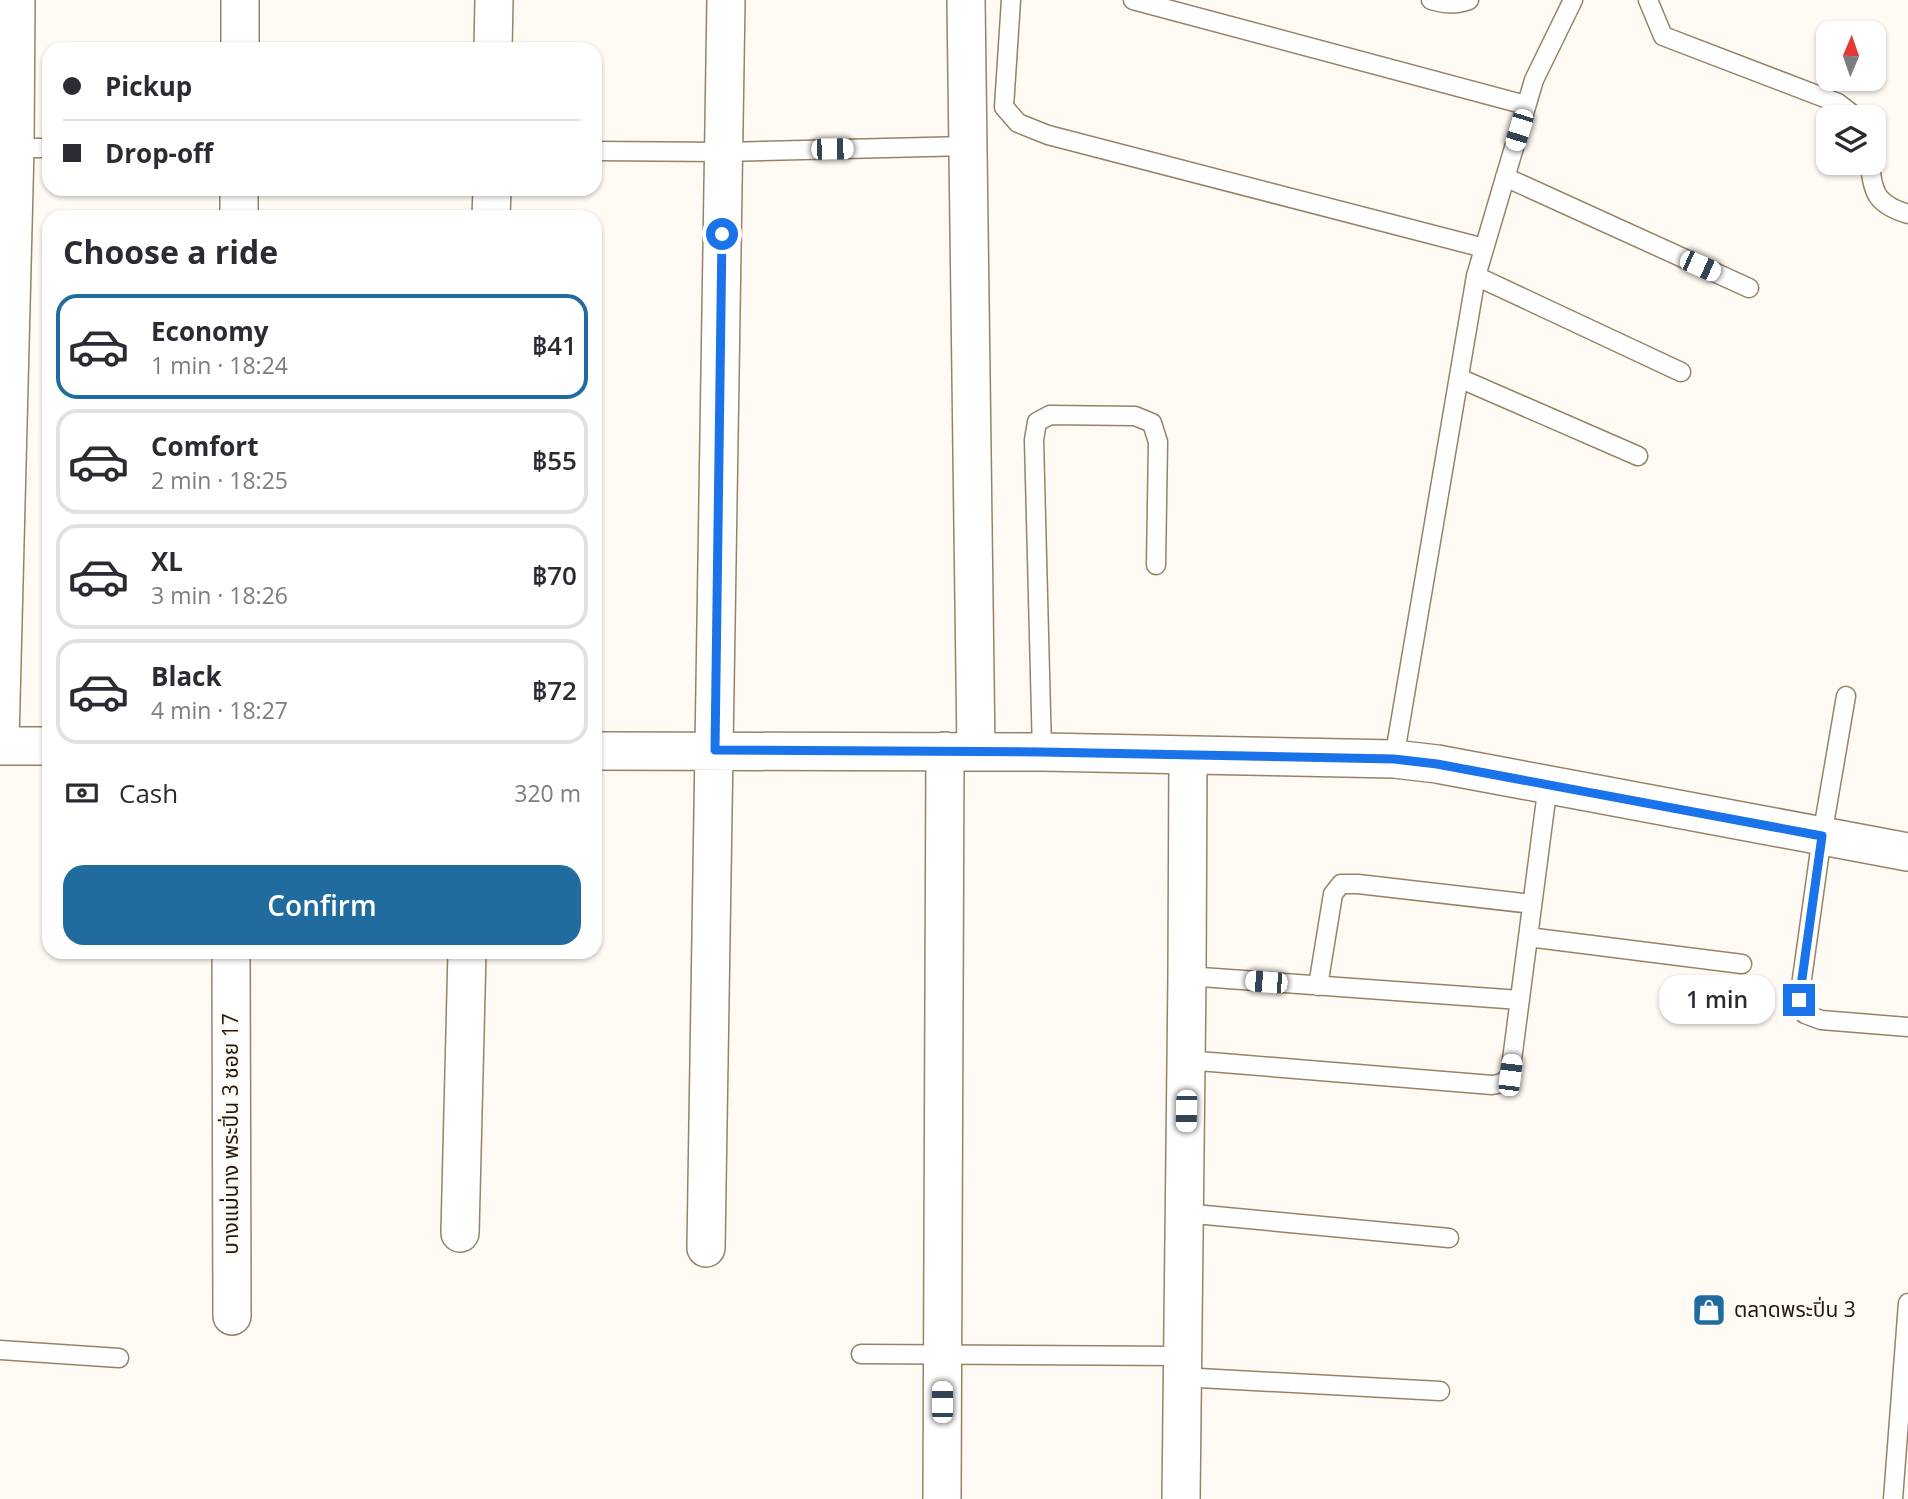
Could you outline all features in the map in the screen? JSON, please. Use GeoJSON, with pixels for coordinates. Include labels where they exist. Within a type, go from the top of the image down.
{"type":"FeatureCollection","features":[{"type":"Feature","properties":{"kind":"street"},"geometry":{"type":"LineString","coordinates":[[0,740],[21,148],[16,0]]}},
{"type":"Feature","properties":{"kind":"street"},"geometry":{"type":"LineString","coordinates":[[240,0],[240,42]]}},
{"type":"Feature","properties":{"kind":"street"},"geometry":{"type":"LineString","coordinates":[[494,0],[494,42]]}},
{"type":"Feature","properties":{"kind":"street"},"geometry":{"type":"LineString","coordinates":[[706,1248],[726,0]]}},
{"type":"Feature","properties":{"kind":"street"},"geometry":{"type":"LineString","coordinates":[[942,1499],[942,1354],[960,752],[968,146],[966,0]]}},
{"type":"Feature","properties":{"kind":"street"},"geometry":{"type":"LineString","coordinates":[[0,746],[42,746]]}},
{"type":"Feature","properties":{"kind":"street"},"geometry":{"type":"LineString","coordinates":[[602,751],[1041,752],[1394,759],[1548,784],[1908,852]]}},
{"type":"Feature","properties":{"kind":"street"},"geometry":{"type":"LineString","coordinates":[[1181,1499],[1188,756]]}},
{"type":"Feature","properties":{"kind":"street","name":"บางแม่นาง พระปิ่น 3 ซอย 17"},"geometry":{"type":"LineString","coordinates":[[231,959],[232,1316]]}},
{"type":"Feature","properties":{"kind":"street"},"geometry":{"type":"LineString","coordinates":[[460,1233],[467,959]]}},
{"type":"Feature","properties":{"kind":"lane"},"geometry":{"type":"LineString","coordinates":[[1011,0],[1004,107],[1018,123],[1048,135],[1484,248]]}},
{"type":"Feature","properties":{"kind":"lane"},"geometry":{"type":"LineString","coordinates":[[1133,0],[1526,105]]}},
{"type":"Feature","properties":{"kind":"lane"},"geometry":{"type":"LineString","coordinates":[[1432,0],[1443,4],[1458,4],[1468,0]]}},
{"type":"Feature","properties":{"kind":"lane"},"geometry":{"type":"LineString","coordinates":[[1394,759],[1476,276],[1534,80],[1573,0]]}},
{"type":"Feature","properties":{"kind":"lane"},"geometry":{"type":"LineString","coordinates":[[1648,0],[1663,36],[1841,105]]}},
{"type":"Feature","properties":{"kind":"lane"},"geometry":{"type":"LineString","coordinates":[[602,151],[723,152],[968,146]]}},
{"type":"Feature","properties":{"kind":"lane"},"geometry":{"type":"LineString","coordinates":[[1871,175],[1873,190],[1887,208],[1908,214]]}},
{"type":"Feature","properties":{"kind":"lane"},"geometry":{"type":"LineString","coordinates":[[1505,177],[1749,288]]}},
{"type":"Feature","properties":{"kind":"lane"},"geometry":{"type":"LineString","coordinates":[[1476,276],[1681,372]]}},
{"type":"Feature","properties":{"kind":"lane"},"geometry":{"type":"LineString","coordinates":[[1460,378],[1638,456]]}},
{"type":"Feature","properties":{"kind":"lane"},"geometry":{"type":"LineString","coordinates":[[1041,752],[1034,440],[1037,422],[1050,415],[1135,416],[1152,423],[1157,442],[1156,565]]}},
{"type":"Feature","properties":{"kind":"lane"},"geometry":{"type":"LineString","coordinates":[[1846,696],[1822,836],[1799,1000],[1805,1014],[1821,1020],[1908,1027]]}},
{"type":"Feature","properties":{"kind":"lane"},"geometry":{"type":"LineString","coordinates":[[1186,1060],[1492,1085],[1503,1083],[1510,1075],[1548,784]]}},
{"type":"Feature","properties":{"kind":"lane"},"geometry":{"type":"LineString","coordinates":[[1318,986],[1333,894],[1341,884],[1532,904]]}},
{"type":"Feature","properties":{"kind":"lane"},"geometry":{"type":"LineString","coordinates":[[1528,937],[1742,964]]}},
{"type":"Feature","properties":{"kind":"lane"},"geometry":{"type":"LineString","coordinates":[[1188,976],[1520,1000]]}},
{"type":"Feature","properties":{"kind":"lane"},"geometry":{"type":"LineString","coordinates":[[1184,1213],[1450,1238]]}},
{"type":"Feature","properties":{"kind":"lane"},"geometry":{"type":"LineString","coordinates":[[1893,1499],[1908,1303]]}},
{"type":"Feature","properties":{"kind":"lane"},"geometry":{"type":"LineString","coordinates":[[0,1350],[120,1359]]}},
{"type":"Feature","properties":{"kind":"lane"},"geometry":{"type":"LineString","coordinates":[[861,1354],[942,1354],[1181,1367],[1440,1391]]}},
{"type":"Feature","properties":{"kind":"place","name":"ตลาดพระปิ่น 3"},"geometry":{"type":"Point","coordinates":[1709,1310]}},
{"type":"Feature","properties":{"kind":"route"},"geometry":{"type":"LineString","coordinates":[[722,234],[715,750],[1041,752],[1394,759],[1437,764],[1822,836],[1799,1000]]}}]}
